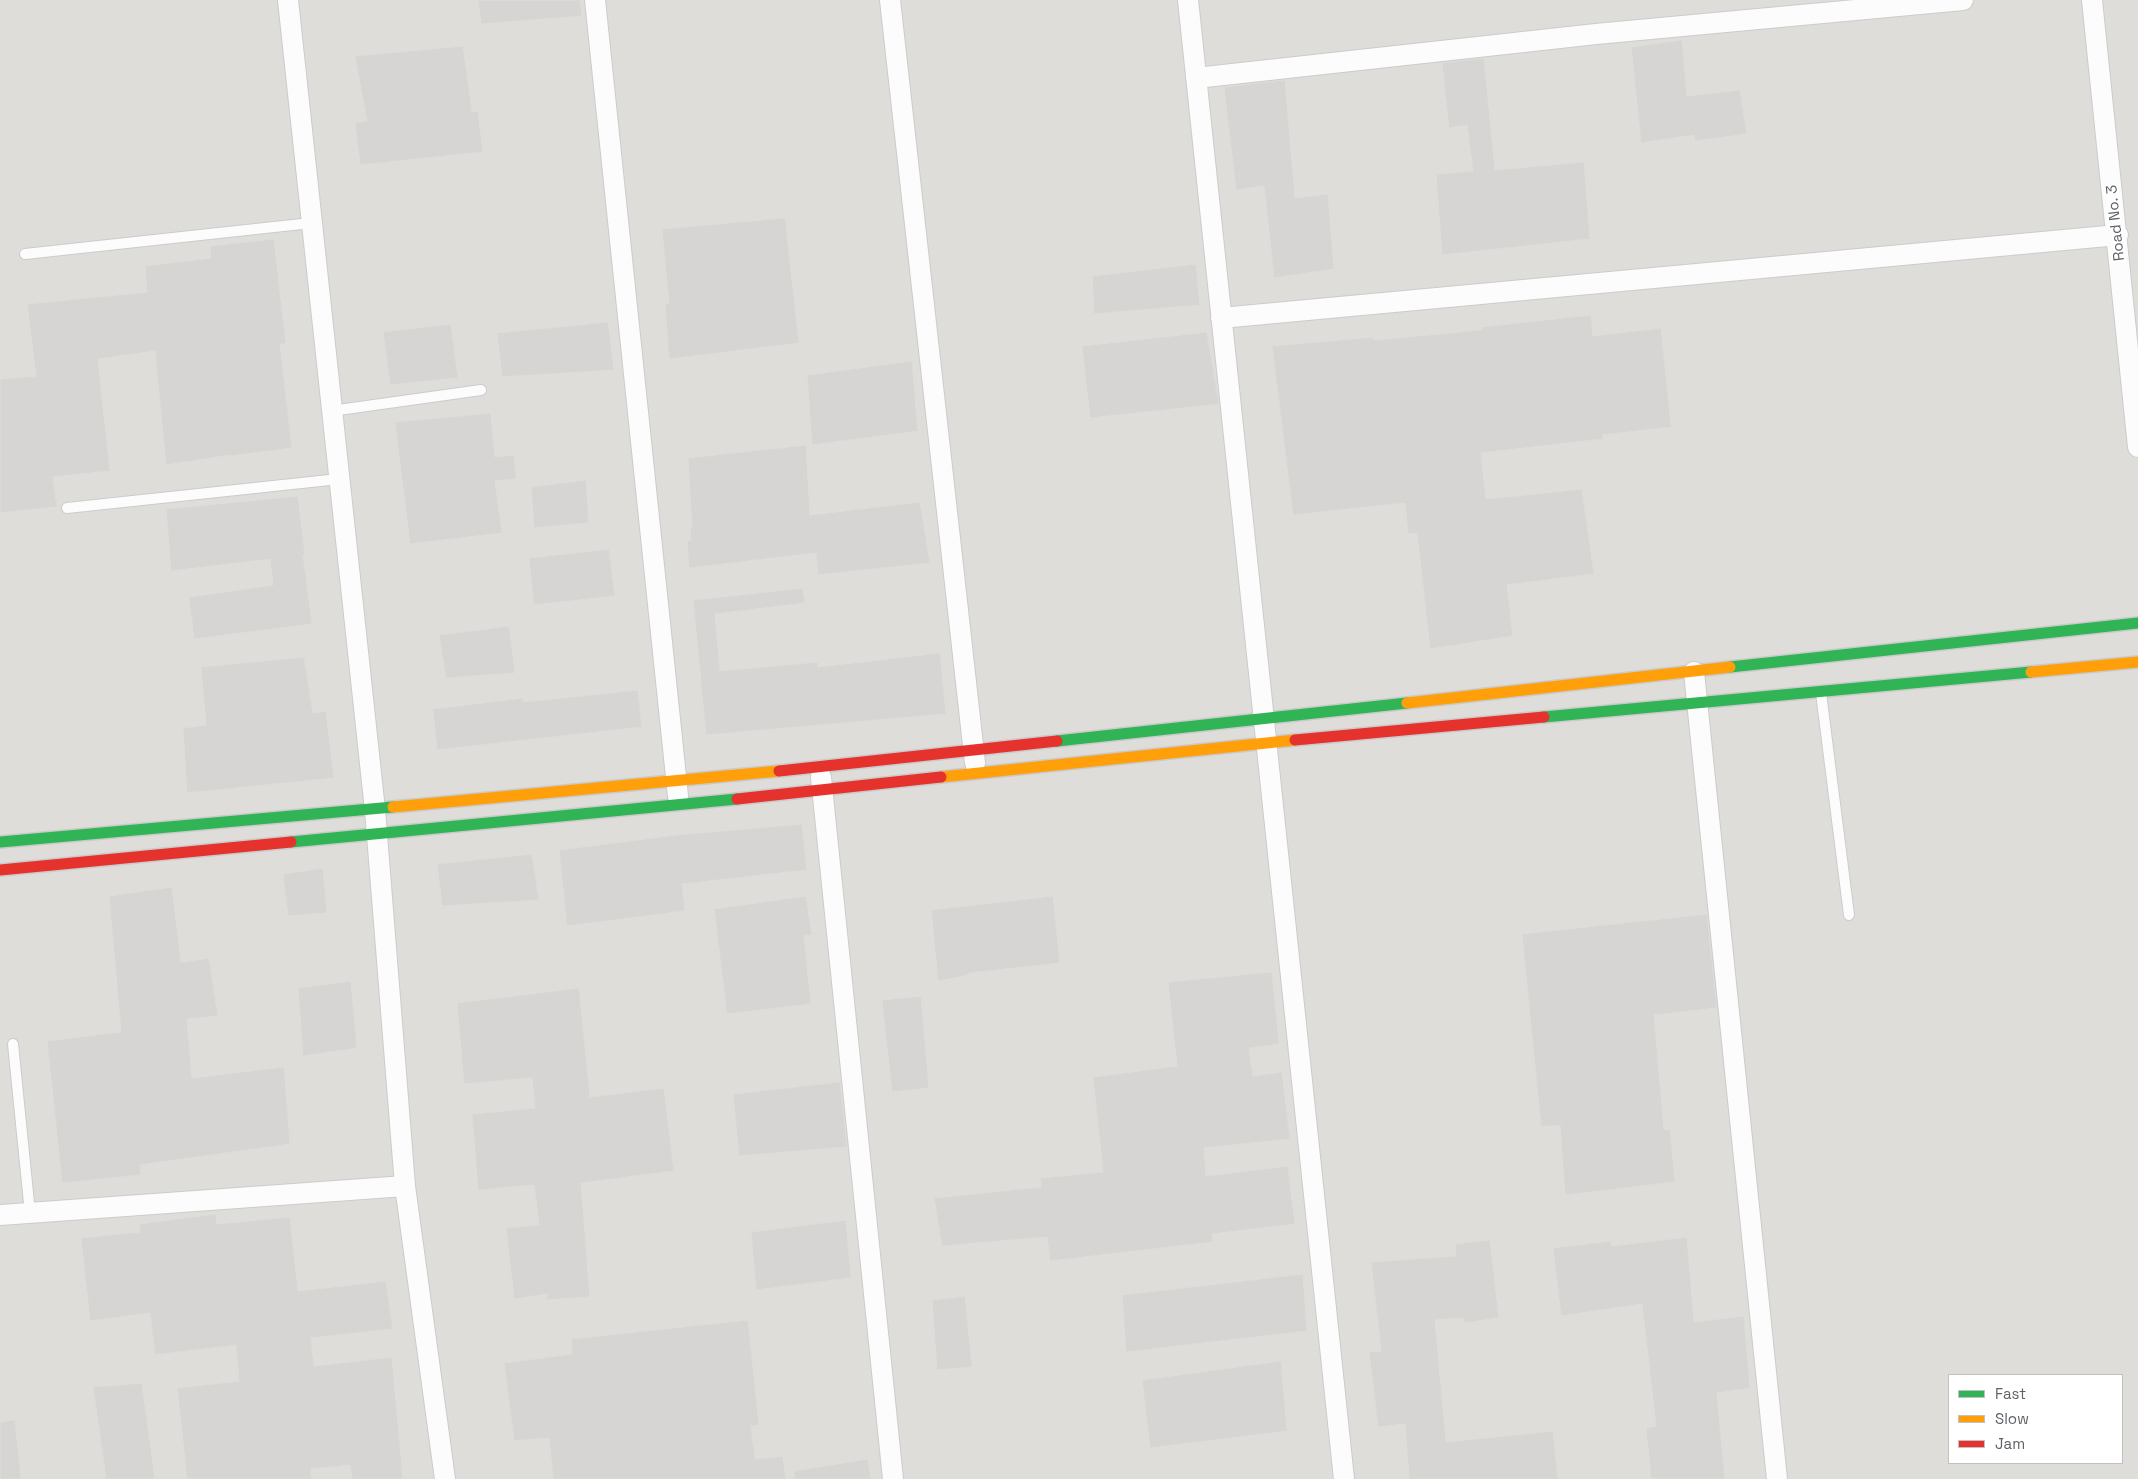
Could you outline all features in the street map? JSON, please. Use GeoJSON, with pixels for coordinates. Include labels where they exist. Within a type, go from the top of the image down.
{"type":"FeatureCollection","features":[{"type":"Feature","properties":{"kind":"main road"},"geometry":{"type":"LineString","coordinates":[[0,870],[100,846],[374,810],[677,782],[1264,718],[1617,688],[1694,672],[2138,624]]}},
{"type":"Feature","properties":{"kind":"main road"},"geometry":{"type":"LineString","coordinates":[[0,842],[100,846],[377,835],[1267,743],[1619,712],[2138,662]]}},
{"type":"Feature","properties":{"kind":"main road"},"geometry":{"type":"LineString","coordinates":[[1617,688],[1619,712]]}},
{"type":"Feature","properties":{"kind":"street"},"geometry":{"type":"LineString","coordinates":[[288,0],[377,835],[405,1186],[445,1479]]}},
{"type":"Feature","properties":{"kind":"street"},"geometry":{"type":"LineString","coordinates":[[595,0],[679,805]]}},
{"type":"Feature","properties":{"kind":"street"},"geometry":{"type":"LineString","coordinates":[[890,0],[977,774]]}},
{"type":"Feature","properties":{"kind":"street"},"geometry":{"type":"LineString","coordinates":[[1188,0],[1344,1479]]}},
{"type":"Feature","properties":{"kind":"street"},"geometry":{"type":"LineString","coordinates":[[1196,78],[1596,34],[1963,0]]}},
{"type":"Feature","properties":{"kind":"street","name":"Road No. 3"},"geometry":{"type":"LineString","coordinates":[[2092,0],[2118,235],[2138,447]]}},
{"type":"Feature","properties":{"kind":"street"},"geometry":{"type":"LineString","coordinates":[[1221,318],[2118,235]]}},
{"type":"Feature","properties":{"kind":"street"},"geometry":{"type":"LineString","coordinates":[[1694,672],[1777,1479]]}},
{"type":"Feature","properties":{"kind":"street"},"geometry":{"type":"LineString","coordinates":[[820,766],[893,1479]]}},
{"type":"Feature","properties":{"kind":"street"},"geometry":{"type":"LineString","coordinates":[[0,1215],[405,1186]]}},
{"type":"Feature","properties":{"kind":"lane"},"geometry":{"type":"LineString","coordinates":[[24,254],[311,223]]}},
{"type":"Feature","properties":{"kind":"lane"},"geometry":{"type":"LineString","coordinates":[[331,411],[481,390]]}},
{"type":"Feature","properties":{"kind":"lane"},"geometry":{"type":"LineString","coordinates":[[67,508],[339,479]]}},
{"type":"Feature","properties":{"kind":"lane"},"geometry":{"type":"LineString","coordinates":[[1821,693],[1850,915]]}},
{"type":"Feature","properties":{"kind":"lane"},"geometry":{"type":"LineString","coordinates":[[13,1044],[30,1213]]}},
{"type":"Feature","properties":{"kind":"shaded area"},"geometry":{"type":"Polygon","coordinates":[[[0,0],[2138,0],[2138,1479],[0,1479],[0,0]]]}},
{"type":"Feature","properties":{"kind":"building"},"geometry":{"type":"Polygon","coordinates":[[[478,0],[580,0],[582,16],[481,24],[478,0]]]}},
{"type":"Feature","properties":{"kind":"building"},"geometry":{"type":"Polygon","coordinates":[[[1682,40],[1687,96],[1740,90],[1747,134],[1695,141],[1694,135],[1641,143],[1631,47],[1682,40]]]}},
{"type":"Feature","properties":{"kind":"building"},"geometry":{"type":"Polygon","coordinates":[[[463,46],[472,112],[478,111],[483,152],[360,165],[355,122],[367,121],[355,56],[463,46]]]}},
{"type":"Feature","properties":{"kind":"building"},"geometry":{"type":"Polygon","coordinates":[[[1484,58],[1495,170],[1584,162],[1590,239],[1442,255],[1436,174],[1473,171],[1467,125],[1449,128],[1442,63],[1484,58]]]}},
{"type":"Feature","properties":{"kind":"building"},"geometry":{"type":"Polygon","coordinates":[[[1285,80],[1295,198],[1328,194],[1334,269],[1274,278],[1264,186],[1236,190],[1224,87],[1285,80]]]}},
{"type":"Feature","properties":{"kind":"building"},"geometry":{"type":"Polygon","coordinates":[[[785,218],[799,343],[669,359],[665,303],[669,303],[662,229],[785,218]]]}},
{"type":"Feature","properties":{"kind":"building"},"geometry":{"type":"Polygon","coordinates":[[[274,239],[286,344],[280,344],[292,448],[166,465],[155,351],[98,359],[110,471],[53,477],[57,507],[0,513],[0,379],[36,376],[27,304],[147,292],[145,266],[211,258],[210,246],[274,239]]]}},
{"type":"Feature","properties":{"kind":"building"},"geometry":{"type":"Polygon","coordinates":[[[1196,264],[1200,305],[1094,314],[1092,276],[1196,264]]]}},
{"type":"Feature","properties":{"kind":"building"},"geometry":{"type":"Polygon","coordinates":[[[1591,315],[1593,336],[1661,328],[1671,427],[1602,435],[1603,439],[1481,453],[1486,499],[1582,489],[1594,574],[1507,585],[1513,636],[1430,649],[1417,533],[1408,534],[1405,503],[1293,515],[1272,346],[1374,337],[1374,340],[1482,330],[1482,327],[1591,315]]]}},
{"type":"Feature","properties":{"kind":"building"},"geometry":{"type":"Polygon","coordinates":[[[608,322],[614,370],[502,377],[497,333],[608,322]]]}},
{"type":"Feature","properties":{"kind":"building"},"geometry":{"type":"Polygon","coordinates":[[[451,324],[458,378],[390,385],[383,332],[451,324]]]}},
{"type":"Feature","properties":{"kind":"building"},"geometry":{"type":"Polygon","coordinates":[[[1207,332],[1219,404],[1090,418],[1082,346],[1207,332]]]}},
{"type":"Feature","properties":{"kind":"building"},"geometry":{"type":"Polygon","coordinates":[[[912,361],[918,431],[812,445],[807,375],[912,361]]]}},
{"type":"Feature","properties":{"kind":"building"},"geometry":{"type":"Polygon","coordinates":[[[491,413],[495,457],[514,455],[516,479],[495,481],[502,533],[410,544],[395,422],[491,413]]]}},
{"type":"Feature","properties":{"kind":"building"},"geometry":{"type":"Polygon","coordinates":[[[806,445],[810,515],[920,502],[930,563],[818,575],[816,553],[689,568],[687,541],[691,540],[690,528],[692,528],[688,458],[806,445]]]}},
{"type":"Feature","properties":{"kind":"building"},"geometry":{"type":"Polygon","coordinates":[[[586,480],[589,523],[534,528],[531,487],[586,480]]]}},
{"type":"Feature","properties":{"kind":"building"},"geometry":{"type":"Polygon","coordinates":[[[298,496],[312,624],[194,639],[189,597],[273,585],[270,559],[171,571],[166,509],[298,496]]]}},
{"type":"Feature","properties":{"kind":"building"},"geometry":{"type":"Polygon","coordinates":[[[609,549],[615,596],[534,605],[529,558],[609,549]]]}},
{"type":"Feature","properties":{"kind":"building"},"geometry":{"type":"Polygon","coordinates":[[[803,588],[805,603],[715,614],[720,671],[818,662],[818,667],[940,653],[946,714],[706,735],[693,600],[803,588]]]}},
{"type":"Feature","properties":{"kind":"building"},"geometry":{"type":"Polygon","coordinates":[[[509,626],[515,673],[446,678],[439,635],[509,626]]]}},
{"type":"Feature","properties":{"kind":"building"},"geometry":{"type":"Polygon","coordinates":[[[304,657],[313,713],[326,711],[334,778],[187,793],[183,728],[206,725],[201,667],[304,657]]]}},
{"type":"Feature","properties":{"kind":"building"},"geometry":{"type":"Polygon","coordinates":[[[638,690],[642,727],[437,750],[433,709],[523,698],[524,702],[638,690]]]}},
{"type":"Feature","properties":{"kind":"building"},"geometry":{"type":"Polygon","coordinates":[[[802,824],[807,870],[682,884],[685,911],[567,926],[559,850],[676,835],[802,824]]]}},
{"type":"Feature","properties":{"kind":"building"},"geometry":{"type":"Polygon","coordinates":[[[532,854],[539,900],[442,906],[437,864],[532,854]]]}},
{"type":"Feature","properties":{"kind":"building"},"geometry":{"type":"Polygon","coordinates":[[[323,868],[327,913],[288,916],[283,874],[323,868]]]}},
{"type":"Feature","properties":{"kind":"building"},"geometry":{"type":"Polygon","coordinates":[[[172,887],[181,962],[209,958],[218,1016],[187,1019],[192,1078],[284,1067],[290,1144],[140,1165],[141,1175],[62,1183],[47,1041],[121,1032],[109,896],[172,887]]]}},
{"type":"Feature","properties":{"kind":"building"},"geometry":{"type":"Polygon","coordinates":[[[806,896],[812,935],[804,936],[811,1004],[727,1014],[714,909],[806,896]]]}},
{"type":"Feature","properties":{"kind":"building"},"geometry":{"type":"Polygon","coordinates":[[[1053,896],[1060,963],[969,973],[969,975],[938,981],[931,910],[1053,896]]]}},
{"type":"Feature","properties":{"kind":"building"},"geometry":{"type":"Polygon","coordinates":[[[1707,914],[1717,1008],[1654,1015],[1664,1130],[1670,1129],[1675,1182],[1565,1195],[1560,1125],[1541,1127],[1522,934],[1707,914]]]}},
{"type":"Feature","properties":{"kind":"building"},"geometry":{"type":"Polygon","coordinates":[[[1272,972],[1279,1044],[1249,1048],[1253,1076],[1282,1072],[1290,1139],[1204,1148],[1206,1176],[1288,1166],[1295,1224],[1212,1234],[1213,1242],[1050,1261],[1047,1237],[942,1246],[934,1198],[1041,1187],[1040,1178],[1103,1172],[1093,1077],[1177,1066],[1168,982],[1272,972]]]}},
{"type":"Feature","properties":{"kind":"building"},"geometry":{"type":"Polygon","coordinates":[[[351,981],[357,1048],[303,1056],[298,988],[351,981]]]}},
{"type":"Feature","properties":{"kind":"building"},"geometry":{"type":"Polygon","coordinates":[[[579,988],[590,1097],[664,1088],[674,1171],[581,1183],[590,1297],[547,1300],[547,1294],[514,1299],[506,1228],[539,1225],[534,1185],[478,1190],[472,1114],[535,1108],[532,1078],[464,1084],[457,1003],[579,988]]]}},
{"type":"Feature","properties":{"kind":"building"},"geometry":{"type":"Polygon","coordinates":[[[921,996],[929,1088],[892,1092],[882,1000],[921,996]]]}},
{"type":"Feature","properties":{"kind":"building"},"geometry":{"type":"Polygon","coordinates":[[[840,1082],[847,1147],[739,1156],[733,1094],[840,1082]]]}},
{"type":"Feature","properties":{"kind":"building"},"geometry":{"type":"Polygon","coordinates":[[[216,1214],[217,1224],[290,1217],[298,1291],[386,1281],[393,1329],[311,1338],[314,1366],[392,1357],[403,1479],[352,1479],[350,1465],[311,1469],[312,1479],[187,1479],[177,1388],[239,1381],[236,1345],[155,1355],[150,1313],[90,1321],[81,1238],[140,1232],[139,1224],[216,1214]]]}},
{"type":"Feature","properties":{"kind":"building"},"geometry":{"type":"Polygon","coordinates":[[[846,1220],[851,1278],[756,1290],[751,1232],[846,1220]]]}},
{"type":"Feature","properties":{"kind":"building"},"geometry":{"type":"Polygon","coordinates":[[[1687,1237],[1694,1322],[1744,1316],[1750,1388],[1717,1393],[1725,1479],[1651,1479],[1646,1428],[1656,1426],[1642,1304],[1561,1316],[1553,1248],[1611,1241],[1612,1246],[1687,1237]]]}},
{"type":"Feature","properties":{"kind":"building"},"geometry":{"type":"Polygon","coordinates":[[[1490,1240],[1499,1318],[1464,1323],[1463,1318],[1435,1320],[1446,1442],[1553,1431],[1558,1479],[1409,1479],[1405,1424],[1378,1427],[1369,1352],[1381,1351],[1371,1262],[1456,1256],[1455,1244],[1490,1240]]]}},
{"type":"Feature","properties":{"kind":"building"},"geometry":{"type":"Polygon","coordinates":[[[1303,1274],[1307,1331],[1126,1352],[1122,1295],[1303,1274]]]}},
{"type":"Feature","properties":{"kind":"building"},"geometry":{"type":"Polygon","coordinates":[[[965,1296],[972,1367],[937,1370],[932,1300],[965,1296]]]}},
{"type":"Feature","properties":{"kind":"building"},"geometry":{"type":"Polygon","coordinates":[[[748,1320],[759,1425],[751,1426],[755,1459],[783,1456],[786,1479],[553,1479],[549,1438],[514,1441],[504,1363],[572,1354],[571,1339],[748,1320]]]}},
{"type":"Feature","properties":{"kind":"building"},"geometry":{"type":"Polygon","coordinates":[[[1281,1361],[1287,1431],[1150,1448],[1142,1380],[1281,1361]]]}},
{"type":"Feature","properties":{"kind":"building"},"geometry":{"type":"Polygon","coordinates":[[[142,1383],[155,1479],[106,1479],[93,1387],[142,1383]]]}},
{"type":"Feature","properties":{"kind":"building"},"geometry":{"type":"Polygon","coordinates":[[[15,1420],[21,1479],[0,1479],[0,1422],[15,1420]]]}},
{"type":"Feature","properties":{"kind":"building"},"geometry":{"type":"Polygon","coordinates":[[[868,1459],[871,1479],[795,1479],[794,1471],[868,1459]]]}},
{"type":"Feature","properties":{"kind":"traffic: fast"},"geometry":{"type":"LineString","coordinates":[[1730,667],[2138,623]]}},
{"type":"Feature","properties":{"kind":"traffic: fast"},"geometry":{"type":"LineString","coordinates":[[1544,717],[2031,672]]}},
{"type":"Feature","properties":{"kind":"traffic: fast"},"geometry":{"type":"LineString","coordinates":[[1057,741],[1407,703]]}},
{"type":"Feature","properties":{"kind":"traffic: fast"},"geometry":{"type":"LineString","coordinates":[[291,842],[737,799]]}},
{"type":"Feature","properties":{"kind":"traffic: fast"},"geometry":{"type":"LineString","coordinates":[[0,842],[393,807]]}},
{"type":"Feature","properties":{"kind":"traffic: slow"},"geometry":{"type":"LineString","coordinates":[[2031,672],[2138,662]]}},
{"type":"Feature","properties":{"kind":"traffic: slow"},"geometry":{"type":"LineString","coordinates":[[1407,703],[1730,667]]}},
{"type":"Feature","properties":{"kind":"traffic: slow"},"geometry":{"type":"LineString","coordinates":[[941,777],[1295,740]]}},
{"type":"Feature","properties":{"kind":"traffic: slow"},"geometry":{"type":"LineString","coordinates":[[393,807],[779,771]]}},
{"type":"Feature","properties":{"kind":"traffic: jam"},"geometry":{"type":"LineString","coordinates":[[1295,740],[1544,717]]}},
{"type":"Feature","properties":{"kind":"traffic: jam"},"geometry":{"type":"LineString","coordinates":[[779,771],[1057,741]]}},
{"type":"Feature","properties":{"kind":"traffic: jam"},"geometry":{"type":"LineString","coordinates":[[737,799],[941,777]]}},
{"type":"Feature","properties":{"kind":"traffic: jam"},"geometry":{"type":"LineString","coordinates":[[0,870],[291,842]]}}]}
